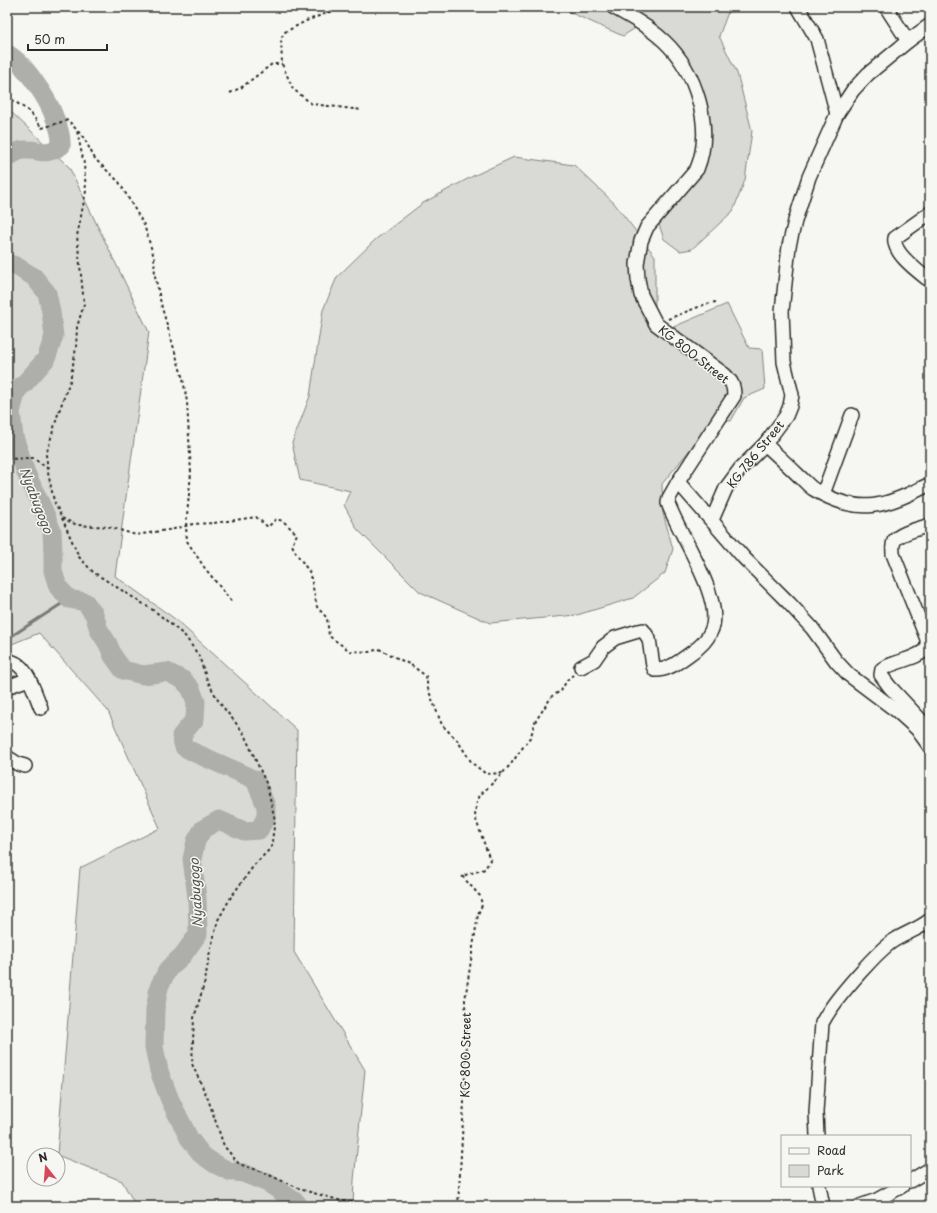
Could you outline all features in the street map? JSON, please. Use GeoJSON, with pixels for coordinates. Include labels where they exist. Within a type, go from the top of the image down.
{"type":"FeatureCollection","features":[{"type":"Feature","properties":{"kind":"street","name":"KG 800 Street"},"geometry":{"type":"LineString","coordinates":[[581,667],[594,660],[602,647],[615,638],[638,630],[643,630],[649,639],[653,666],[655,670],[659,670],[674,664],[700,647],[712,630],[714,608],[710,591],[668,503],[669,498],[678,482],[734,396],[734,387],[725,375],[656,324],[641,295],[637,264],[641,241],[648,227],[697,168],[701,159],[703,147],[704,119],[698,96],[685,69],[675,54],[665,42],[643,24],[613,7]]}},
{"type":"Feature","properties":{"kind":"street"},"geometry":{"type":"LineString","coordinates":[[798,7],[817,39],[837,114]]}},
{"type":"Feature","properties":{"kind":"street"},"geometry":{"type":"LineString","coordinates":[[886,7],[908,41]]}},
{"type":"Feature","properties":{"kind":"street","name":"KG 786 Street"},"geometry":{"type":"LineString","coordinates":[[712,520],[726,488],[740,469],[766,444],[786,416],[790,406],[792,396],[784,362],[782,311],[789,246],[795,221],[810,177],[837,114],[853,90],[868,74],[930,25]]}},
{"type":"Feature","properties":{"kind":"street"},"geometry":{"type":"LineString","coordinates":[[930,214],[895,238],[894,242],[897,249],[914,269],[930,281]]}},
{"type":"Feature","properties":{"kind":"street"},"geometry":{"type":"LineString","coordinates":[[823,494],[852,415]]}},
{"type":"Feature","properties":{"kind":"street"},"geometry":{"type":"LineString","coordinates":[[766,444],[814,490],[841,504],[858,507],[879,505],[901,499],[930,484]]}},
{"type":"Feature","properties":{"kind":"street"},"geometry":{"type":"LineString","coordinates":[[678,482],[744,558],[812,628],[836,661],[849,675],[902,715],[917,729],[930,747]]}},
{"type":"Feature","properties":{"kind":"street"},"geometry":{"type":"LineString","coordinates":[[930,525],[900,536],[894,541],[892,547],[893,554],[928,639],[927,648],[923,653],[886,666],[882,669],[881,675],[889,686],[930,730]]}},
{"type":"Feature","properties":{"kind":"street"},"geometry":{"type":"LineString","coordinates":[[7,661],[12,661],[24,669],[41,708]]}},
{"type":"Feature","properties":{"kind":"street"},"geometry":{"type":"LineString","coordinates":[[7,687],[29,679]]}},
{"type":"Feature","properties":{"kind":"street"},"geometry":{"type":"LineString","coordinates":[[7,757],[18,764],[25,766]]}},
{"type":"Feature","properties":{"kind":"street"},"geometry":{"type":"LineString","coordinates":[[817,1135],[816,1112],[822,1023],[828,1011],[878,953],[891,943],[924,925],[930,920]]}},
{"type":"Feature","properties":{"kind":"street"},"geometry":{"type":"LineString","coordinates":[[911,1180],[930,1169]]}},
{"type":"Feature","properties":{"kind":"street"},"geometry":{"type":"LineString","coordinates":[[819,1187],[823,1206]]}},
{"type":"Feature","properties":{"kind":"street"},"geometry":{"type":"LineString","coordinates":[[860,1206],[876,1200],[900,1187]]}},
{"type":"Feature","properties":{"kind":"path"},"geometry":{"type":"LineString","coordinates":[[342,7],[306,21],[285,32],[281,38],[282,64],[293,90],[312,104],[362,110]]}},
{"type":"Feature","properties":{"kind":"path"},"geometry":{"type":"LineString","coordinates":[[230,93],[242,87],[272,64],[282,64]]}},
{"type":"Feature","properties":{"kind":"path"},"geometry":{"type":"LineString","coordinates":[[7,96],[30,112],[42,128],[68,120],[84,138],[95,159],[119,182],[144,224],[154,257],[154,276],[183,379],[187,402],[191,473],[186,526],[188,541],[204,567],[232,602]]}},
{"type":"Feature","properties":{"kind":"path"},"geometry":{"type":"LineString","coordinates":[[77,130],[84,164],[86,191],[77,236],[84,304],[76,327],[76,348],[70,381],[58,414],[46,455],[54,501],[79,557],[93,572],[156,612],[185,636],[199,656],[207,680],[219,702],[243,732],[267,785],[275,820],[272,848],[255,864],[231,898],[218,920],[209,956],[205,981],[194,1018],[192,1064],[208,1099],[224,1146],[239,1164],[260,1171],[304,1190],[342,1201],[368,1204],[436,1206]]}},
{"type":"Feature","properties":{"kind":"path"},"geometry":{"type":"LineString","coordinates":[[656,324],[706,304],[716,302]]}},
{"type":"Feature","properties":{"kind":"path"},"geometry":{"type":"LineString","coordinates":[[7,445],[9,460],[33,458],[47,468],[48,472]]}},
{"type":"Feature","properties":{"kind":"path"},"geometry":{"type":"LineString","coordinates":[[62,518],[77,525],[110,527],[136,535],[174,530],[186,526],[256,517],[268,527],[276,519],[283,521],[297,534],[292,545],[310,573],[317,607],[327,618],[329,636],[350,651],[369,652],[379,650],[411,665],[426,676],[428,689],[442,725],[457,740],[472,763],[486,774],[503,773],[531,736],[535,722],[552,696],[561,691],[567,680],[581,667]]}},
{"type":"Feature","properties":{"kind":"path","name":"KG 800 Street"},"geometry":{"type":"LineString","coordinates":[[458,1206],[464,1103],[466,1039],[465,1000],[478,914],[482,906],[480,896],[462,876],[485,869],[490,860],[474,817],[476,805],[480,795],[503,773]]}},
{"type":"Feature","properties":{"kind":"green space"},"geometry":{"type":"Polygon","coordinates":[[[569,7],[730,7],[719,36],[737,73],[752,131],[745,180],[733,211],[692,249],[680,251],[664,239],[658,222],[703,170],[694,76],[676,44],[646,21],[623,36],[569,12],[569,7]]]}},
{"type":"Feature","properties":{"kind":"green space"},"geometry":{"type":"Polygon","coordinates":[[[8,109],[69,167],[149,332],[115,576],[175,619],[297,730],[294,952],[365,1070],[354,1180],[353,1206],[136,1206],[122,1181],[66,1159],[66,1147],[58,1147],[80,868],[160,828],[108,711],[39,633],[7,646],[7,460],[9,459],[7,445],[8,109]]]}},
{"type":"Feature","properties":{"kind":"green space"},"geometry":{"type":"Polygon","coordinates":[[[514,157],[574,165],[614,203],[655,256],[655,305],[657,334],[727,304],[749,348],[762,349],[765,389],[744,398],[731,421],[714,420],[662,484],[663,513],[673,549],[665,573],[633,598],[577,615],[490,623],[420,592],[357,529],[344,505],[350,491],[300,480],[292,443],[310,396],[323,310],[337,277],[376,239],[423,203],[473,176],[514,157]]]}},
{"type":"Feature","properties":{"kind":"waterway","name":"Nyabugogo"},"geometry":{"type":"LineString","coordinates":[[7,54],[20,64],[41,91],[57,123],[61,142],[61,146],[50,151],[42,152],[22,150],[7,157]]}},
{"type":"Feature","properties":{"kind":"waterway"},"geometry":{"type":"LineString","coordinates":[[7,65],[17,62]]}},
{"type":"Feature","properties":{"kind":"waterway","name":"Nyabugogo"},"geometry":{"type":"LineString","coordinates":[[7,263],[16,266],[34,277],[47,293],[51,312],[54,336],[46,359],[17,390],[11,412],[14,437],[26,473],[52,531],[53,571],[58,587],[69,599],[85,602],[94,614],[99,630],[108,644],[113,656],[123,670],[143,675],[167,672],[183,680],[191,689],[196,702],[195,719],[181,736],[184,747],[255,780],[266,806],[266,817],[259,830],[244,831],[219,820],[203,829],[196,841],[192,859],[197,898],[198,934],[183,955],[168,969],[159,987],[155,1009],[154,1047],[159,1071],[170,1100],[189,1138],[202,1155],[229,1171],[243,1173],[268,1183],[296,1202],[299,1206]]}},
{"type":"Feature","properties":{"kind":"waterway"},"geometry":{"type":"LineString","coordinates":[[7,639],[69,599]]}}]}
